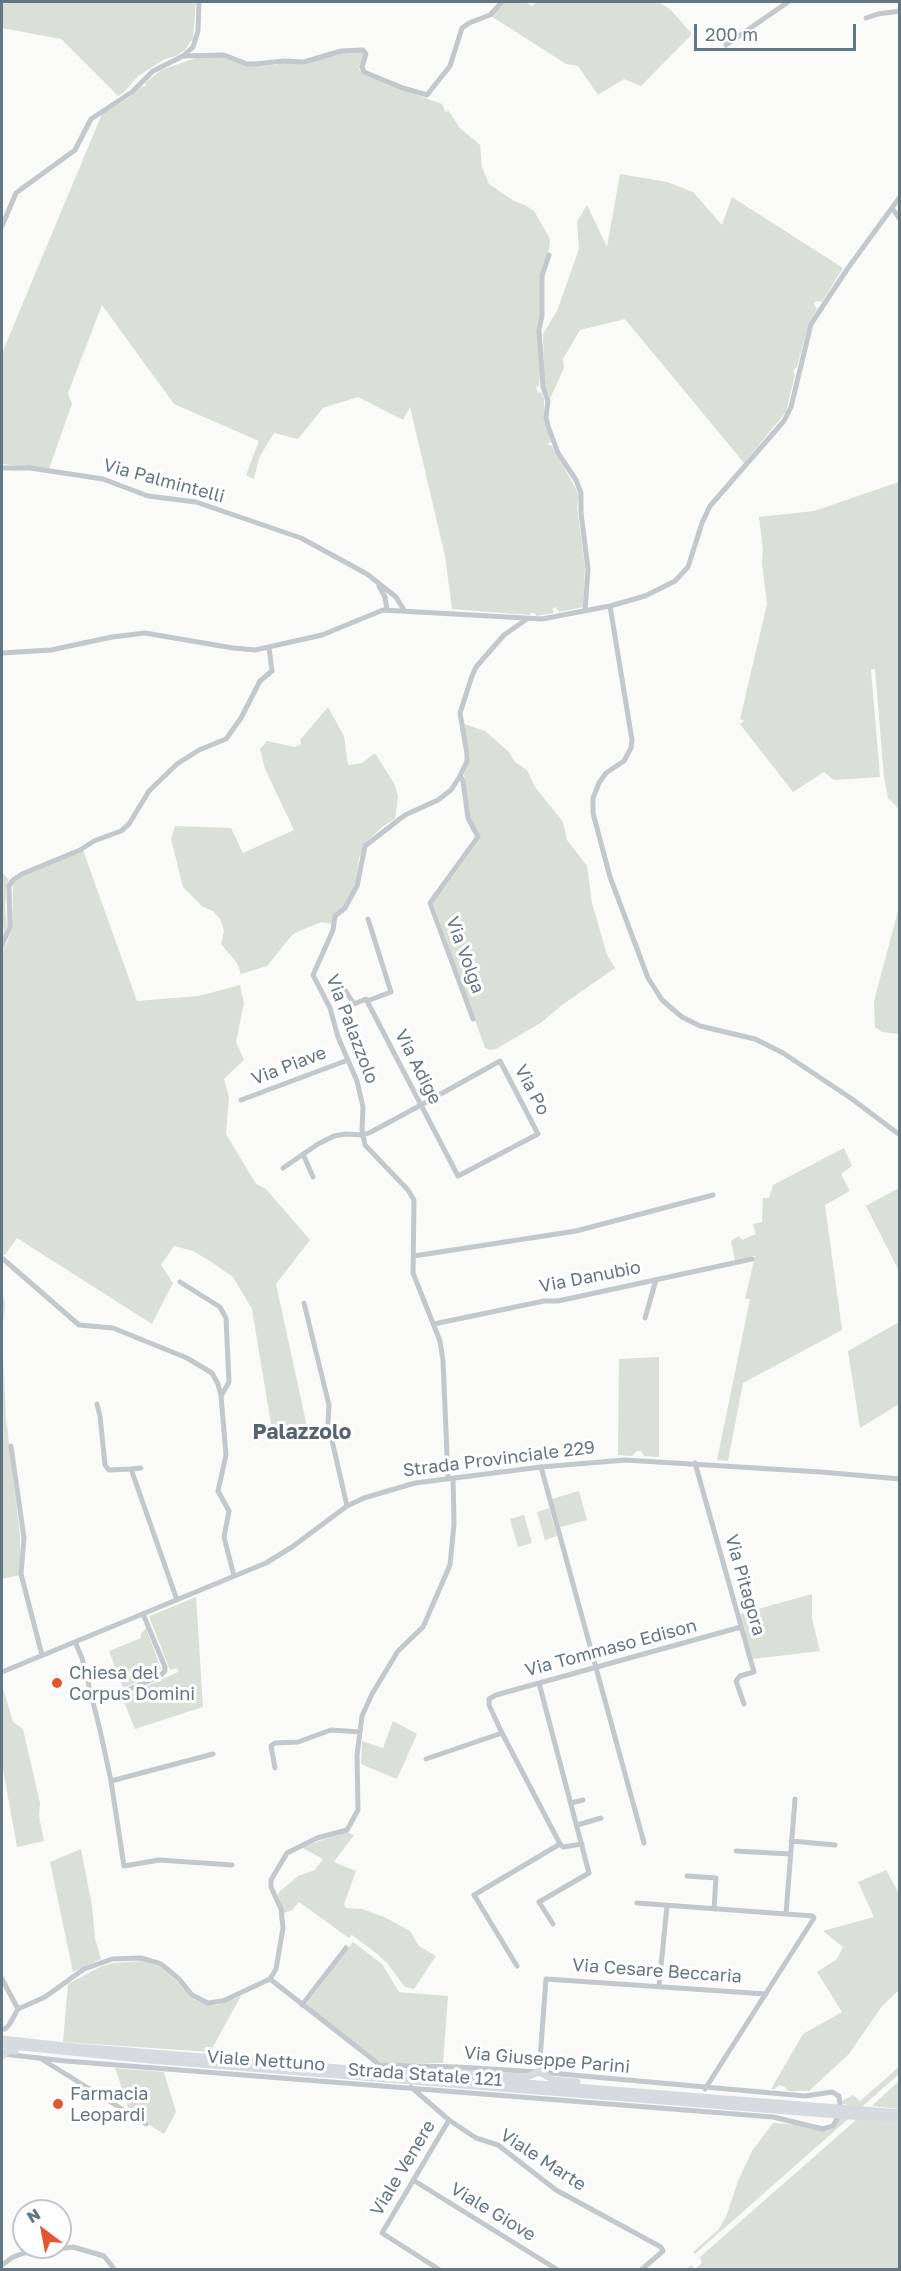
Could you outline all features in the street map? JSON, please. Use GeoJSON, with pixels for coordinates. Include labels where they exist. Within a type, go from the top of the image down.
{"type":"FeatureCollection","features":[{"type":"Feature","properties":{"kind":"main road","name":"Strada Statale 121"},"geometry":{"type":"LineString","coordinates":[[2,2039],[848,2112]]}},
{"type":"Feature","properties":{"kind":"main road","name":"Strada Statale 121"},"geometry":{"type":"LineString","coordinates":[[2,2045],[64,2053],[848,2112]]}},
{"type":"Feature","properties":{"kind":"main road"},"geometry":{"type":"LineString","coordinates":[[3,2055],[9,2050],[42,2055],[64,2053]]}},
{"type":"Feature","properties":{"kind":"main road"},"geometry":{"type":"LineString","coordinates":[[445,2077],[461,2073],[525,2076],[539,2072],[554,2080],[587,2084],[602,2089]]}},
{"type":"Feature","properties":{"kind":"main road"},"geometry":{"type":"LineString","coordinates":[[848,2112],[868,2110],[900,2113]]}},
{"type":"Feature","properties":{"kind":"main road"},"geometry":{"type":"LineString","coordinates":[[848,2112],[860,2116],[900,2120]]}},
{"type":"Feature","properties":{"kind":"street"},"geometry":{"type":"LineString","coordinates":[[2,226],[16,193],[75,150],[91,119],[132,92],[153,71],[183,56],[193,47],[196,41],[199,2]]}},
{"type":"Feature","properties":{"kind":"street"},"geometry":{"type":"LineString","coordinates":[[183,56],[224,55],[247,64],[255,64],[284,61],[304,62],[341,51],[363,50],[366,54],[362,67],[364,72],[427,95],[450,66],[462,28],[490,15],[502,2]]}},
{"type":"Feature","properties":{"kind":"street"},"geometry":{"type":"LineString","coordinates":[[726,45],[788,2]]}},
{"type":"Feature","properties":{"kind":"street"},"geometry":{"type":"LineString","coordinates":[[866,18],[900,11]]}},
{"type":"Feature","properties":{"kind":"street"},"geometry":{"type":"LineString","coordinates":[[2,653],[51,650],[112,637],[145,633],[248,650],[317,636],[368,615],[387,610],[542,619],[610,606],[645,596],[675,581],[688,567],[710,506],[789,414],[809,331],[815,317],[900,197]]}},
{"type":"Feature","properties":{"kind":"street"},"geometry":{"type":"LineString","coordinates":[[892,208],[900,219]]}},
{"type":"Feature","properties":{"kind":"street"},"geometry":{"type":"LineString","coordinates":[[549,255],[542,271],[542,316],[539,330],[543,387],[548,401],[546,417],[558,453],[576,480],[581,493],[581,513],[588,569],[585,611]]}},
{"type":"Feature","properties":{"kind":"street","name":"Via Palmintelli"},"geometry":{"type":"LineString","coordinates":[[2,468],[30,468],[103,479],[148,496],[196,502],[301,538],[367,574],[396,597],[404,610]]}},
{"type":"Feature","properties":{"kind":"street"},"geometry":{"type":"LineString","coordinates":[[376,582],[385,597],[387,610]]}},
{"type":"Feature","properties":{"kind":"street"},"geometry":{"type":"LineString","coordinates":[[610,606],[632,740],[624,760],[606,773],[599,783],[593,798],[593,813],[609,877],[648,978],[662,1000],[682,1017],[700,1026],[755,1039],[783,1053],[852,1099],[900,1135]]}},
{"type":"Feature","properties":{"kind":"street","name":"Via Palazzolo"},"geometry":{"type":"LineString","coordinates":[[363,1136],[362,1098],[357,1081],[338,1037],[330,1008],[319,984],[313,978],[333,930],[333,920],[345,908],[357,886],[365,846],[405,815],[438,800],[451,790],[460,776],[467,761],[467,754],[460,713],[472,676],[476,667],[504,635],[526,619]]}},
{"type":"Feature","properties":{"kind":"street"},"geometry":{"type":"LineString","coordinates":[[2,945],[10,927],[9,886],[13,880],[80,850],[94,841],[121,831],[129,824],[149,791],[177,764],[199,750],[226,739],[241,718],[261,681],[272,671],[269,647]]}},
{"type":"Feature","properties":{"kind":"street","name":"Via Volga"},"geometry":{"type":"LineString","coordinates":[[460,776],[463,781],[468,818],[478,837],[430,903],[473,1019]]}},
{"type":"Feature","properties":{"kind":"street"},"geometry":{"type":"LineString","coordinates":[[345,990],[354,1004],[391,992],[368,919]]}},
{"type":"Feature","properties":{"kind":"street","name":"Via Adige"},"geometry":{"type":"LineString","coordinates":[[367,1001],[458,1176]]}},
{"type":"Feature","properties":{"kind":"street","name":"Via Piave"},"geometry":{"type":"LineString","coordinates":[[240,1100],[348,1060]]}},
{"type":"Feature","properties":{"kind":"street","name":"Via Po"},"geometry":{"type":"LineString","coordinates":[[421,1105],[500,1061],[538,1134],[458,1176]]}},
{"type":"Feature","properties":{"kind":"street"},"geometry":{"type":"LineString","coordinates":[[283,1168],[334,1136],[345,1134],[363,1136],[421,1105]]}},
{"type":"Feature","properties":{"kind":"street"},"geometry":{"type":"LineString","coordinates":[[3,2029],[18,2009],[45,1997],[84,1969],[112,1959],[141,1958],[161,1964],[179,1979],[192,1995],[208,2003],[223,2001],[270,1979],[276,1969],[283,1928],[281,1909],[273,1894],[271,1880],[287,1853],[317,1838],[343,1832],[350,1826],[358,1803],[357,1755],[362,1716],[372,1694],[398,1651],[423,1627],[450,1565],[454,1524],[440,1341],[414,1281],[414,1200],[408,1190],[368,1150],[363,1136]]}},
{"type":"Feature","properties":{"kind":"street"},"geometry":{"type":"LineString","coordinates":[[303,1154],[313,1177]]}},
{"type":"Feature","properties":{"kind":"street"},"geometry":{"type":"LineString","coordinates":[[414,1256],[576,1231],[713,1195]]}},
{"type":"Feature","properties":{"kind":"street"},"geometry":{"type":"LineString","coordinates":[[2,1258],[79,1325],[113,1328],[187,1358],[212,1373],[221,1396],[226,1455],[218,1491],[229,1511],[224,1537],[234,1576]]}},
{"type":"Feature","properties":{"kind":"street","name":"Via Danubio"},"geometry":{"type":"LineString","coordinates":[[434,1324],[544,1301],[558,1301],[752,1259]]}},
{"type":"Feature","properties":{"kind":"street"},"geometry":{"type":"LineString","coordinates":[[645,1318],[656,1280]]}},
{"type":"Feature","properties":{"kind":"street"},"geometry":{"type":"LineString","coordinates":[[180,1282],[220,1307],[224,1313],[229,1382],[221,1396]]}},
{"type":"Feature","properties":{"kind":"street"},"geometry":{"type":"LineString","coordinates":[[304,1303],[329,1405],[328,1423],[347,1506]]}},
{"type":"Feature","properties":{"kind":"street"},"geometry":{"type":"LineString","coordinates":[[97,1404],[107,1468],[109,1470],[141,1468]]}},
{"type":"Feature","properties":{"kind":"street"},"geometry":{"type":"LineString","coordinates":[[11,1446],[24,1538],[21,1574],[42,1655]]}},
{"type":"Feature","properties":{"kind":"street","name":"Strada Provinciale 229"},"geometry":{"type":"LineString","coordinates":[[2,1672],[278,1556],[347,1506],[405,1485],[610,1460],[695,1463],[900,1479]]}},
{"type":"Feature","properties":{"kind":"street","name":"Via Pitagora"},"geometry":{"type":"LineString","coordinates":[[695,1463],[754,1672],[740,1676],[736,1681],[744,1704]]}},
{"type":"Feature","properties":{"kind":"street"},"geometry":{"type":"LineString","coordinates":[[541,1467],[644,1843]]}},
{"type":"Feature","properties":{"kind":"street"},"geometry":{"type":"LineString","coordinates":[[131,1469],[177,1600]]}},
{"type":"Feature","properties":{"kind":"street"},"geometry":{"type":"LineString","coordinates":[[107,1699],[160,1676],[165,1671],[143,1614]]}},
{"type":"Feature","properties":{"kind":"street","name":"Via Tommaso Edison"},"geometry":{"type":"LineString","coordinates":[[502,1733],[489,1706],[489,1699],[496,1695],[741,1627]]}},
{"type":"Feature","properties":{"kind":"street"},"geometry":{"type":"LineString","coordinates":[[75,1642],[82,1658],[111,1781],[124,1866],[159,1860],[232,1865]]}},
{"type":"Feature","properties":{"kind":"street"},"geometry":{"type":"LineString","coordinates":[[539,1683],[589,1873],[539,1902],[553,1924]]}},
{"type":"Feature","properties":{"kind":"street"},"geometry":{"type":"LineString","coordinates":[[275,1768],[271,1746],[275,1743],[298,1742],[331,1731],[360,1732]]}},
{"type":"Feature","properties":{"kind":"street"},"geometry":{"type":"LineString","coordinates":[[426,1759],[502,1733],[560,1844],[563,1846],[582,1844]]}},
{"type":"Feature","properties":{"kind":"street"},"geometry":{"type":"LineString","coordinates":[[111,1781],[213,1754]]}},
{"type":"Feature","properties":{"kind":"street"},"geometry":{"type":"LineString","coordinates":[[571,1803],[583,1800]]}},
{"type":"Feature","properties":{"kind":"street"},"geometry":{"type":"LineString","coordinates":[[786,1914],[795,1800]]}},
{"type":"Feature","properties":{"kind":"street"},"geometry":{"type":"LineString","coordinates":[[577,1825],[601,1818]]}},
{"type":"Feature","properties":{"kind":"street"},"geometry":{"type":"LineString","coordinates":[[791,1841],[835,1845]]}},
{"type":"Feature","properties":{"kind":"street"},"geometry":{"type":"LineString","coordinates":[[517,1966],[474,1895],[560,1844]]}},
{"type":"Feature","properties":{"kind":"street"},"geometry":{"type":"LineString","coordinates":[[736,1851],[790,1854]]}},
{"type":"Feature","properties":{"kind":"street"},"geometry":{"type":"LineString","coordinates":[[687,1876],[716,1878],[714,1910]]}},
{"type":"Feature","properties":{"kind":"street"},"geometry":{"type":"LineString","coordinates":[[637,1903],[813,1916],[814,1918],[705,2089]]}},
{"type":"Feature","properties":{"kind":"street"},"geometry":{"type":"LineString","coordinates":[[659,1986],[667,1906]]}},
{"type":"Feature","properties":{"kind":"street"},"geometry":{"type":"LineString","coordinates":[[302,2005],[346,1948]]}},
{"type":"Feature","properties":{"kind":"street"},"geometry":{"type":"LineString","coordinates":[[2,1979],[18,2009]]}},
{"type":"Feature","properties":{"kind":"street","name":"Via Giuseppe Parini"},"geometry":{"type":"LineString","coordinates":[[270,1979],[380,2065],[539,2072],[705,2089],[805,2096],[832,2092],[839,2096],[840,2104]]}},
{"type":"Feature","properties":{"kind":"street","name":"Via Cesare Beccaria"},"geometry":{"type":"LineString","coordinates":[[539,2072],[546,1979],[766,1994]]}},
{"type":"Feature","properties":{"kind":"street","name":"Viale Nettuno"},"geometry":{"type":"LineString","coordinates":[[3,2055],[773,2117],[823,2129],[833,2126],[838,2117]]}},
{"type":"Feature","properties":{"kind":"street"},"geometry":{"type":"LineString","coordinates":[[42,2059],[146,2124]]}},
{"type":"Feature","properties":{"kind":"street","name":"Viale Marte"},"geometry":{"type":"LineString","coordinates":[[411,2087],[449,2120],[476,2138],[498,2145],[556,2190],[652,2242],[663,2251],[641,2270]]}},
{"type":"Feature","properties":{"kind":"street","name":"Viale Venere"},"geometry":{"type":"LineString","coordinates":[[440,2270],[382,2233],[449,2120]]}},
{"type":"Feature","properties":{"kind":"street","name":"Viale Giove"},"geometry":{"type":"LineString","coordinates":[[413,2180],[558,2270]]}},
{"type":"Feature","properties":{"kind":"street"},"geometry":{"type":"LineString","coordinates":[[2,2265],[24,2253],[79,2247],[104,2256],[115,2270]]}},
{"type":"Feature","properties":{"kind":"shaded area"},"geometry":{"type":"Polygon","coordinates":[[[2,2],[196,2],[193,38],[185,50],[165,59],[138,76],[118,96],[61,39],[2,28],[2,2]]]}},
{"type":"Feature","properties":{"kind":"shaded area"},"geometry":{"type":"Polygon","coordinates":[[[504,2],[526,2],[532,6],[537,2],[659,2],[671,10],[692,34],[641,86],[624,79],[598,95],[578,66],[566,64],[491,16],[504,2]]]}},
{"type":"Feature","properties":{"kind":"shaded area"},"geometry":{"type":"Polygon","coordinates":[[[360,51],[364,54],[359,70],[403,90],[442,104],[446,113],[448,110],[460,128],[480,145],[482,167],[489,184],[534,211],[549,237],[547,260],[541,272],[540,371],[539,386],[536,387],[538,393],[541,392],[544,398],[544,420],[551,442],[547,444],[552,446],[579,496],[577,507],[585,567],[583,607],[559,612],[556,607],[552,609],[554,613],[536,616],[535,613],[530,613],[530,615],[452,609],[445,556],[410,407],[403,420],[358,397],[323,408],[298,439],[274,433],[259,458],[254,479],[246,475],[259,441],[174,404],[102,305],[68,393],[72,404],[49,469],[2,464],[2,353],[102,114],[130,97],[142,86],[144,87],[145,83],[161,70],[199,57],[224,57],[251,66],[276,65],[284,62],[300,63],[341,52],[360,51]]]}},
{"type":"Feature","properties":{"kind":"shaded area"},"geometry":{"type":"Polygon","coordinates":[[[620,174],[667,182],[693,192],[722,225],[732,197],[843,268],[822,302],[816,301],[814,304],[817,309],[809,322],[797,367],[793,372],[795,375],[786,412],[744,463],[625,319],[580,330],[563,359],[564,368],[550,399],[544,384],[543,334],[557,311],[579,249],[577,222],[587,205],[607,247],[620,174]]]}},
{"type":"Feature","properties":{"kind":"shaded area"},"geometry":{"type":"Polygon","coordinates":[[[899,482],[899,809],[888,798],[884,777],[875,669],[871,670],[880,777],[834,780],[824,772],[793,792],[740,724],[745,721],[740,719],[767,604],[759,517],[814,511],[899,482]]]}},
{"type":"Feature","properties":{"kind":"shaded area"},"geometry":{"type":"Polygon","coordinates":[[[328,707],[344,736],[348,765],[362,763],[375,753],[395,785],[398,797],[395,819],[382,827],[365,843],[359,858],[355,887],[344,906],[334,915],[331,924],[322,922],[299,931],[292,935],[267,966],[241,974],[237,963],[221,944],[224,931],[220,919],[213,911],[203,907],[183,887],[171,839],[175,826],[231,828],[243,853],[294,830],[265,769],[260,749],[267,741],[295,747],[301,744],[300,740],[328,707]]]}},
{"type":"Feature","properties":{"kind":"shaded area"},"geometry":{"type":"Polygon","coordinates":[[[464,724],[485,731],[509,752],[515,762],[527,770],[535,787],[563,822],[567,840],[587,866],[592,903],[607,955],[615,968],[542,1022],[496,1049],[490,1050],[485,1048],[433,903],[480,839],[470,817],[464,775],[470,756],[464,724]]]}},
{"type":"Feature","properties":{"kind":"shaded area"},"geometry":{"type":"Polygon","coordinates":[[[83,850],[137,1001],[199,996],[240,985],[244,1003],[236,1042],[244,1060],[224,1079],[229,1097],[226,1134],[256,1184],[266,1189],[310,1240],[276,1284],[307,1427],[273,1436],[252,1309],[233,1277],[193,1251],[174,1246],[161,1265],[173,1283],[152,1324],[17,1238],[5,1255],[2,1255],[2,949],[7,943],[12,928],[13,883],[26,874],[83,850]]]}},
{"type":"Feature","properties":{"kind":"shaded area"},"geometry":{"type":"Polygon","coordinates":[[[2,872],[9,880],[5,907],[7,926],[2,940],[2,872]]]}},
{"type":"Feature","properties":{"kind":"shaded area"},"geometry":{"type":"Polygon","coordinates":[[[899,907],[899,1034],[882,1032],[875,1027],[874,1001],[899,907]]]}},
{"type":"Feature","properties":{"kind":"shaded area"},"geometry":{"type":"Polygon","coordinates":[[[844,1148],[852,1166],[841,1174],[850,1191],[825,1205],[842,1330],[743,1383],[728,1461],[717,1460],[750,1299],[745,1299],[755,1256],[735,1260],[731,1241],[739,1236],[742,1240],[756,1234],[753,1224],[762,1222],[763,1198],[769,1198],[773,1185],[844,1148]]]}},
{"type":"Feature","properties":{"kind":"shaded area"},"geometry":{"type":"Polygon","coordinates":[[[899,1188],[899,1271],[866,1206],[899,1188]]]}},
{"type":"Feature","properties":{"kind":"shaded area"},"geometry":{"type":"Polygon","coordinates":[[[2,1288],[5,1306],[2,1333],[2,1288]]]}},
{"type":"Feature","properties":{"kind":"shaded area"},"geometry":{"type":"Polygon","coordinates":[[[899,1322],[899,1404],[860,1428],[848,1351],[899,1322]]]}},
{"type":"Feature","properties":{"kind":"shaded area"},"geometry":{"type":"Polygon","coordinates":[[[2,1333],[6,1419],[20,1534],[20,1575],[2,1579],[2,1333]]]}},
{"type":"Feature","properties":{"kind":"shaded area"},"geometry":{"type":"Polygon","coordinates":[[[659,1357],[659,1457],[644,1456],[641,1451],[637,1451],[632,1456],[618,1455],[619,1359],[659,1357]]]}},
{"type":"Feature","properties":{"kind":"shaded area"},"geometry":{"type":"Polygon","coordinates":[[[579,1491],[587,1520],[560,1527],[552,1499],[579,1491]]]}},
{"type":"Feature","properties":{"kind":"shaded area"},"geometry":{"type":"Polygon","coordinates":[[[549,1508],[557,1536],[545,1540],[537,1512],[549,1508]]]}},
{"type":"Feature","properties":{"kind":"shaded area"},"geometry":{"type":"Polygon","coordinates":[[[524,1515],[532,1543],[518,1547],[510,1519],[524,1515]]]}},
{"type":"Feature","properties":{"kind":"shaded area"},"geometry":{"type":"Polygon","coordinates":[[[812,1594],[812,1619],[820,1651],[753,1659],[740,1614],[812,1594]]]}},
{"type":"Feature","properties":{"kind":"shaded area"},"geometry":{"type":"Polygon","coordinates":[[[196,1597],[203,1707],[135,1729],[122,1697],[178,1672],[177,1668],[170,1670],[150,1616],[196,1597]]]}},
{"type":"Feature","properties":{"kind":"shaded area"},"geometry":{"type":"Polygon","coordinates":[[[146,1628],[161,1669],[158,1673],[123,1688],[109,1651],[141,1638],[141,1633],[146,1628]]]}},
{"type":"Feature","properties":{"kind":"shaded area"},"geometry":{"type":"Polygon","coordinates":[[[2,1685],[13,1722],[23,1729],[40,1803],[39,1816],[44,1841],[17,1847],[2,1764],[2,1685]]]}},
{"type":"Feature","properties":{"kind":"shaded area"},"geometry":{"type":"Polygon","coordinates":[[[393,1721],[417,1734],[397,1779],[361,1764],[362,1741],[383,1748],[393,1721]]]}},
{"type":"Feature","properties":{"kind":"shaded area"},"geometry":{"type":"Polygon","coordinates":[[[347,1832],[354,1835],[334,1862],[356,1871],[344,1904],[346,1908],[362,1909],[384,1917],[410,1931],[419,1946],[436,1956],[414,1989],[405,1987],[388,1964],[376,1953],[352,1935],[349,1938],[299,1902],[292,1910],[284,1913],[279,1892],[298,1876],[315,1870],[323,1859],[301,1847],[347,1832]]]}},
{"type":"Feature","properties":{"kind":"shaded area"},"geometry":{"type":"Polygon","coordinates":[[[81,1849],[92,1906],[95,1938],[101,1959],[73,1972],[50,1862],[81,1849]]]}},
{"type":"Feature","properties":{"kind":"shaded area"},"geometry":{"type":"Polygon","coordinates":[[[886,1870],[899,1894],[899,1990],[882,2006],[849,2054],[809,2091],[788,2091],[779,2085],[771,2089],[803,2034],[842,2012],[817,1972],[837,1959],[843,1947],[823,1931],[874,1917],[858,1882],[886,1870]]]}},
{"type":"Feature","properties":{"kind":"shaded area"},"geometry":{"type":"Polygon","coordinates":[[[353,1942],[382,1964],[399,1992],[448,1996],[443,2063],[382,2063],[306,2005],[353,1942]]]}},
{"type":"Feature","properties":{"kind":"shaded area"},"geometry":{"type":"Polygon","coordinates":[[[142,1961],[160,1967],[192,1998],[200,2002],[218,2005],[241,1996],[210,2052],[63,2042],[68,1984],[102,1966],[142,1961]]]}},
{"type":"Feature","properties":{"kind":"shaded area"},"geometry":{"type":"Polygon","coordinates":[[[899,2067],[899,2074],[695,2254],[693,2252],[718,2230],[726,2217],[738,2181],[752,2151],[773,2123],[801,2125],[827,2131],[833,2129],[840,2118],[846,2119],[848,2105],[843,2104],[842,2101],[853,2095],[860,2101],[899,2067]]]}},
{"type":"Feature","properties":{"kind":"shaded area"},"geometry":{"type":"Polygon","coordinates":[[[115,2068],[164,2072],[176,2112],[164,2134],[130,2113],[115,2068]]]}},
{"type":"Feature","properties":{"kind":"shaded area"},"geometry":{"type":"Polygon","coordinates":[[[899,2081],[899,2109],[872,2106],[886,2093],[899,2081]]]}},
{"type":"Feature","properties":{"kind":"shaded area"},"geometry":{"type":"Polygon","coordinates":[[[856,2120],[899,2123],[899,2269],[686,2270],[691,2265],[695,2269],[702,2263],[700,2257],[856,2120]]]}},
{"type":"Feature","properties":{"kind":"place","name":"Chiesa del Corpus Domini"},"geometry":{"type":"Point","coordinates":[57,1683]}},
{"type":"Feature","properties":{"kind":"place","name":"Farmacia Leopardi"},"geometry":{"type":"Point","coordinates":[58,2104]}},
{"type":"Feature","properties":{"kind":"district","name":"Palazzolo"},"geometry":{"type":"Point","coordinates":[302,1432]}}]}
